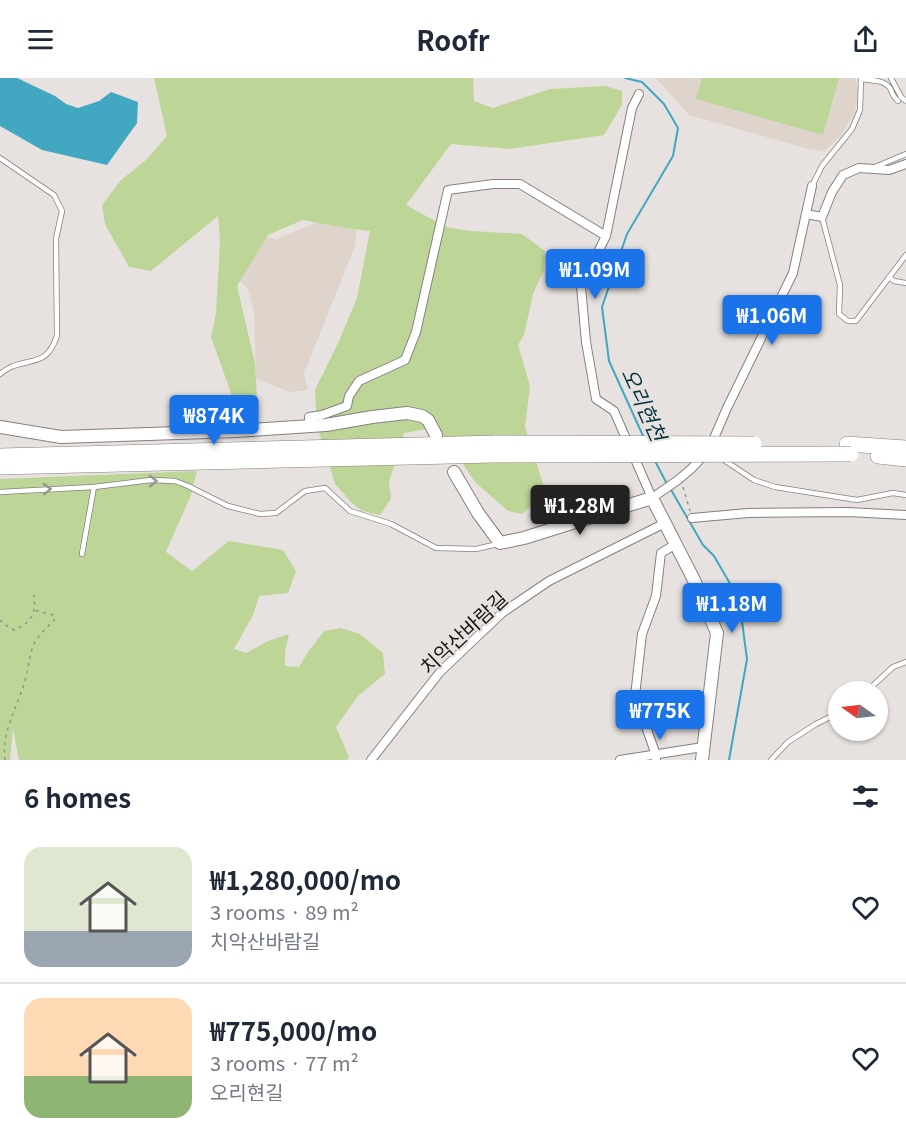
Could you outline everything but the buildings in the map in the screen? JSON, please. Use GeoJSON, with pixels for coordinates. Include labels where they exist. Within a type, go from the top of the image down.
{"type":"FeatureCollection","features":[{"type":"Feature","properties":{"kind":"highway"},"geometry":{"type":"LineString","coordinates":[[0,456],[494,449],[906,448]]}},
{"type":"Feature","properties":{"kind":"highway"},"geometry":{"type":"LineString","coordinates":[[0,467],[494,449]]}},
{"type":"Feature","properties":{"kind":"highway"},"geometry":{"type":"LineString","coordinates":[[849,449],[906,459]]}},
{"type":"Feature","properties":{"kind":"street"},"geometry":{"type":"LineString","coordinates":[[621,760],[703,754],[717,633],[694,580],[665,523],[656,495],[614,411],[596,399],[586,342],[581,286],[606,236],[633,108],[639,94]]}},
{"type":"Feature","properties":{"kind":"street"},"geometry":{"type":"LineString","coordinates":[[806,214],[822,217],[832,192],[843,175],[859,168],[889,170],[906,164]]}},
{"type":"Feature","properties":{"kind":"street"},"geometry":{"type":"LineString","coordinates":[[310,426],[309,417],[347,406],[349,396],[359,381],[405,360],[416,332],[448,190],[494,184],[520,184],[606,236]]}},
{"type":"Feature","properties":{"kind":"street"},"geometry":{"type":"LineString","coordinates":[[454,472],[477,513],[500,543],[524,538],[656,495],[679,479],[709,450],[793,273],[812,186]]}},
{"type":"Feature","properties":{"kind":"street"},"geometry":{"type":"LineString","coordinates":[[0,427],[61,437],[326,425],[407,413],[422,416],[428,420],[436,435]]}},
{"type":"Feature","properties":{"kind":"street"},"geometry":{"type":"LineString","coordinates":[[692,518],[748,513],[848,512],[906,515]]}},
{"type":"Feature","properties":{"kind":"street","name":"치악산바람길"},"geometry":{"type":"LineString","coordinates":[[371,760],[440,672],[502,613],[549,581],[665,523]]}},
{"type":"Feature","properties":{"kind":"street"},"geometry":{"type":"LineString","coordinates":[[656,757],[635,696],[642,634],[656,596],[661,553],[676,544]]}},
{"type":"Feature","properties":{"kind":"lane"},"geometry":{"type":"LineString","coordinates":[[812,186],[822,166],[852,129],[860,110],[861,78],[883,82],[890,88],[892,96],[898,100]]}},
{"type":"Feature","properties":{"kind":"lane"},"geometry":{"type":"LineString","coordinates":[[891,78],[901,97],[906,100]]}},
{"type":"Feature","properties":{"kind":"lane"},"geometry":{"type":"LineString","coordinates":[[870,169],[906,154]]}},
{"type":"Feature","properties":{"kind":"lane"},"geometry":{"type":"LineString","coordinates":[[0,158],[54,195],[62,211],[56,239],[57,336],[53,348],[40,360],[12,367],[0,374]]}},
{"type":"Feature","properties":{"kind":"lane"},"geometry":{"type":"LineString","coordinates":[[822,217],[840,285],[839,314],[843,319],[856,321],[906,255]]}},
{"type":"Feature","properties":{"kind":"lane"},"geometry":{"type":"LineString","coordinates":[[889,277],[894,281],[906,283]]}},
{"type":"Feature","properties":{"kind":"lane"},"geometry":{"type":"LineString","coordinates":[[709,450],[754,480],[775,487],[857,500],[893,494],[906,495]]}},
{"type":"Feature","properties":{"kind":"lane"},"geometry":{"type":"LineString","coordinates":[[0,492],[94,487],[151,480],[175,482],[228,506],[260,514],[276,513],[305,491],[325,488],[350,512],[391,524],[436,548],[476,549],[500,543]]}},
{"type":"Feature","properties":{"kind":"lane"},"geometry":{"type":"LineString","coordinates":[[82,554],[94,487]]}},
{"type":"Feature","properties":{"kind":"lane"},"geometry":{"type":"LineString","coordinates":[[878,681],[893,667],[906,662]]}},
{"type":"Feature","properties":{"kind":"lane"},"geometry":{"type":"LineString","coordinates":[[771,760],[788,742],[828,717]]}},
{"type":"Feature","properties":{"kind":"path"},"geometry":{"type":"LineString","coordinates":[[679,479],[692,518]]}},
{"type":"Feature","properties":{"kind":"path"},"geometry":{"type":"LineString","coordinates":[[0,620],[14,630],[21,627],[32,617],[35,607],[34,595]]}},
{"type":"Feature","properties":{"kind":"path"},"geometry":{"type":"LineString","coordinates":[[5,760],[7,733],[25,681],[34,642],[55,619],[53,615],[34,610]]}},
{"type":"Feature","properties":{"kind":"shaded area"},"geometry":{"type":"Polygon","coordinates":[[[656,78],[855,78],[858,92],[855,113],[840,137],[824,151],[809,149],[689,115],[656,78]]]}},
{"type":"Feature","properties":{"kind":"shaded area"},"geometry":{"type":"Polygon","coordinates":[[[334,215],[358,223],[355,246],[304,373],[308,390],[290,392],[256,379],[254,312],[248,289],[232,273],[260,235],[276,239],[334,215]]]}},
{"type":"Feature","properties":{"kind":"green space"},"geometry":{"type":"Polygon","coordinates":[[[154,78],[473,78],[474,101],[493,108],[550,89],[605,86],[622,91],[622,105],[604,135],[510,149],[451,144],[406,205],[446,227],[522,234],[545,251],[544,270],[533,294],[524,335],[518,345],[530,386],[525,427],[544,487],[539,499],[522,514],[508,511],[475,482],[438,427],[404,433],[389,482],[391,499],[380,515],[362,511],[335,484],[317,426],[315,390],[357,298],[370,231],[303,220],[268,235],[237,286],[255,363],[258,419],[241,421],[211,337],[216,313],[220,241],[218,216],[151,271],[129,267],[105,224],[102,205],[121,180],[146,160],[167,136],[154,78]]]}},
{"type":"Feature","properties":{"kind":"green space"},"geometry":{"type":"Polygon","coordinates":[[[702,78],[839,78],[823,135],[696,99],[702,78]]]}},
{"type":"Feature","properties":{"kind":"green space"},"geometry":{"type":"Polygon","coordinates":[[[197,471],[191,495],[166,552],[192,571],[229,541],[283,550],[296,571],[288,593],[259,596],[253,615],[234,649],[246,653],[268,641],[289,634],[285,666],[299,667],[324,631],[341,628],[360,634],[383,653],[385,674],[358,696],[336,727],[349,757],[347,760],[19,760],[13,729],[10,760],[0,760],[0,479],[197,471]]]}},
{"type":"Feature","properties":{"kind":"water"},"geometry":{"type":"Polygon","coordinates":[[[0,78],[17,78],[78,108],[99,101],[111,92],[138,102],[137,123],[107,165],[42,150],[0,126],[0,78]]]}},
{"type":"Feature","properties":{"kind":"waterway","name":"오리현천"},"geometry":{"type":"LineString","coordinates":[[625,78],[642,82],[664,104],[678,128],[673,156],[627,234],[602,307],[609,361],[644,438]]}},
{"type":"Feature","properties":{"kind":"waterway","name":"오리현천"},"geometry":{"type":"LineString","coordinates":[[654,459],[667,484]]}},
{"type":"Feature","properties":{"kind":"waterway","name":"오리현천"},"geometry":{"type":"LineString","coordinates":[[670,488],[703,545],[714,556],[739,599],[747,659],[729,760]]}}]}
